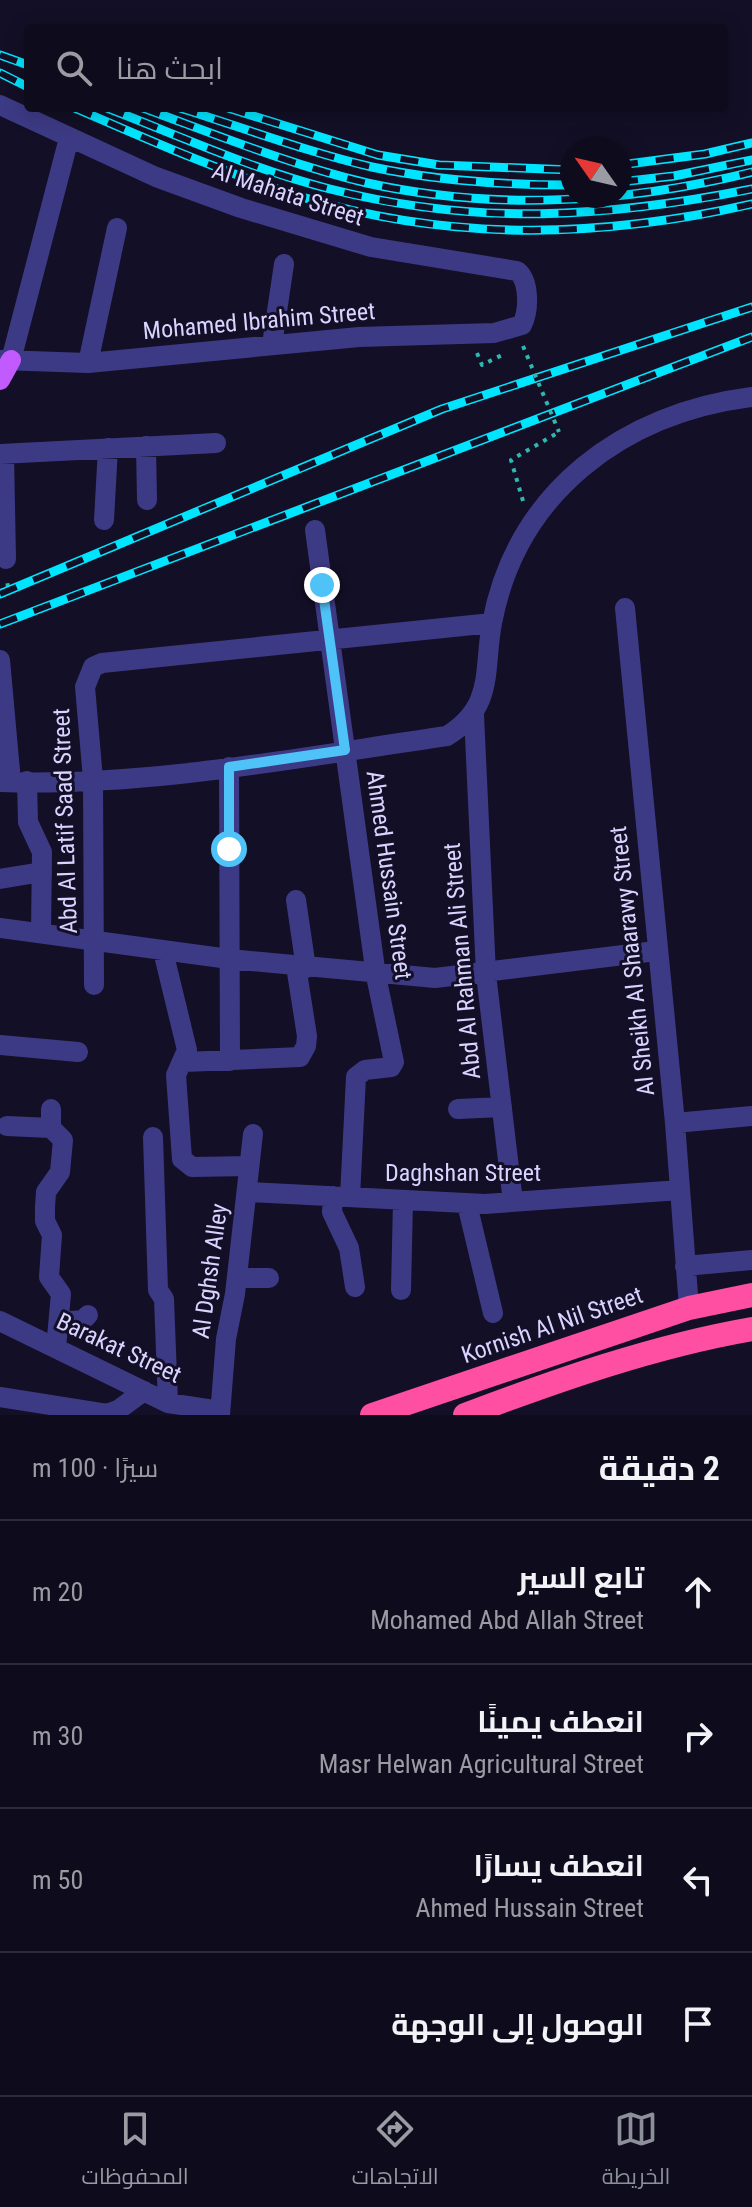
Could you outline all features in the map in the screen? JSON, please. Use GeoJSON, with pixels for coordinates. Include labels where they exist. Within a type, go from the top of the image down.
{"type":"FeatureCollection","features":[{"type":"Feature","properties":{"kind":"highway","name":"Kornish Al Nil Street"},"geometry":{"type":"LineString","coordinates":[[372,1415],[689,1308],[752,1295]]}},
{"type":"Feature","properties":{"kind":"highway"},"geometry":{"type":"LineString","coordinates":[[465,1415],[647,1354],[752,1329]]}},
{"type":"Feature","properties":{"kind":"main road"},"geometry":{"type":"LineString","coordinates":[[0,380],[6,360]]}},
{"type":"Feature","properties":{"kind":"street","name":"Al Mahata Street"},"geometry":{"type":"LineString","coordinates":[[0,105],[156,177],[320,233],[456,264],[517,271],[525,280],[527,315],[523,336]]}},
{"type":"Feature","properties":{"kind":"street"},"geometry":{"type":"LineString","coordinates":[[6,360],[69,138]]}},
{"type":"Feature","properties":{"kind":"street"},"geometry":{"type":"LineString","coordinates":[[88,363],[117,228]]}},
{"type":"Feature","properties":{"kind":"street"},"geometry":{"type":"LineString","coordinates":[[272,345],[284,264]]}},
{"type":"Feature","properties":{"kind":"street","name":"Mohamed Ibrahim Street"},"geometry":{"type":"LineString","coordinates":[[6,360],[88,363],[403,334],[494,333],[523,336]]}},
{"type":"Feature","properties":{"kind":"street","name":"Abd Al Rahman Ali Street"},"geometry":{"type":"LineString","coordinates":[[513,1202],[486,974],[474,715],[483,694],[492,623],[506,573],[530,525],[563,484],[603,449],[637,429],[698,405],[752,397]]}},
{"type":"Feature","properties":{"kind":"street"},"geometry":{"type":"LineString","coordinates":[[6,559],[2,454],[216,443]]}},
{"type":"Feature","properties":{"kind":"street"},"geometry":{"type":"LineString","coordinates":[[146,446],[147,500]]}},
{"type":"Feature","properties":{"kind":"street"},"geometry":{"type":"LineString","coordinates":[[104,520],[108,448]]}},
{"type":"Feature","properties":{"kind":"street","name":"Ahmed Hussain Street"},"geometry":{"type":"LineString","coordinates":[[315,530],[376,976],[394,1062],[391,1067],[365,1070],[356,1077],[342,1197]]}},
{"type":"Feature","properties":{"kind":"street","name":"Al Sheikh Al Shaarawy Street"},"geometry":{"type":"LineString","coordinates":[[625,608],[675,1123],[689,1308]]}},
{"type":"Feature","properties":{"kind":"street"},"geometry":{"type":"LineString","coordinates":[[330,640],[492,623]]}},
{"type":"Feature","properties":{"kind":"street","name":"Abd Al Latif Saad Street"},"geometry":{"type":"LineString","coordinates":[[94,985],[93,779],[85,687],[93,667],[102,663],[330,640]]}},
{"type":"Feature","properties":{"kind":"street"},"geometry":{"type":"LineString","coordinates":[[0,660],[13,782],[41,846],[41,932]]}},
{"type":"Feature","properties":{"kind":"street"},"geometry":{"type":"LineString","coordinates":[[13,782],[93,779],[229,767],[447,736],[474,715]]}},
{"type":"Feature","properties":{"kind":"street"},"geometry":{"type":"LineString","coordinates":[[229,767],[230,1061]]}},
{"type":"Feature","properties":{"kind":"street"},"geometry":{"type":"LineString","coordinates":[[0,879],[42,872]]}},
{"type":"Feature","properties":{"kind":"street"},"geometry":{"type":"LineString","coordinates":[[184,1062],[300,1057],[304,1052],[307,1036],[296,900]]}},
{"type":"Feature","properties":{"kind":"street"},"geometry":{"type":"LineString","coordinates":[[0,928],[376,976],[435,978],[486,974],[656,951]]}},
{"type":"Feature","properties":{"kind":"street"},"geometry":{"type":"LineString","coordinates":[[163,951],[186,1046],[184,1062],[176,1075],[182,1159],[192,1167],[249,1166]]}},
{"type":"Feature","properties":{"kind":"street"},"geometry":{"type":"LineString","coordinates":[[0,1045],[78,1052]]}},
{"type":"Feature","properties":{"kind":"street"},"geometry":{"type":"LineString","coordinates":[[458,1109],[502,1107]]}},
{"type":"Feature","properties":{"kind":"street"},"geometry":{"type":"LineString","coordinates":[[675,1123],[752,1116]]}},
{"type":"Feature","properties":{"kind":"street"},"geometry":{"type":"LineString","coordinates":[[7,1126],[51,1119],[63,1140],[60,1172],[46,1192],[45,1207],[45,1221],[52,1235],[49,1277],[61,1294],[56,1348]]}},
{"type":"Feature","properties":{"kind":"street","name":"Al Dghsh Alley"},"geometry":{"type":"LineString","coordinates":[[220,1413],[226,1339],[237,1278],[253,1134]]}},
{"type":"Feature","properties":{"kind":"street"},"geometry":{"type":"LineString","coordinates":[[153,1137],[158,1290],[164,1299],[168,1403]]}},
{"type":"Feature","properties":{"kind":"street","name":"Daghshan Street"},"geometry":{"type":"LineString","coordinates":[[247,1192],[467,1204],[680,1190]]}},
{"type":"Feature","properties":{"kind":"street"},"geometry":{"type":"LineString","coordinates":[[342,1197],[332,1212],[349,1248],[355,1287]]}},
{"type":"Feature","properties":{"kind":"street"},"geometry":{"type":"LineString","coordinates":[[401,1290],[403,1201]]}},
{"type":"Feature","properties":{"kind":"street"},"geometry":{"type":"LineString","coordinates":[[467,1204],[493,1313]]}},
{"type":"Feature","properties":{"kind":"street"},"geometry":{"type":"LineString","coordinates":[[685,1266],[752,1260]]}},
{"type":"Feature","properties":{"kind":"street"},"geometry":{"type":"LineString","coordinates":[[237,1278],[269,1278]]}},
{"type":"Feature","properties":{"kind":"street"},"geometry":{"type":"LineString","coordinates":[[59,1322],[83,1320],[88,1315]]}},
{"type":"Feature","properties":{"kind":"street","name":"Barakat Street"},"geometry":{"type":"LineString","coordinates":[[0,1321],[168,1403],[220,1413]]}},
{"type":"Feature","properties":{"kind":"street"},"geometry":{"type":"LineString","coordinates":[[0,1397],[107,1414],[118,1410],[144,1391]]}},
{"type":"Feature","properties":{"kind":"path"},"geometry":{"type":"LineString","coordinates":[[523,336],[559,432],[511,460],[530,525]]}},
{"type":"Feature","properties":{"kind":"path"},"geometry":{"type":"LineString","coordinates":[[0,591],[8,589]]}},
{"type":"Feature","properties":{"kind":"railway"},"geometry":{"type":"LineString","coordinates":[[0,55],[24,64]]}},
{"type":"Feature","properties":{"kind":"railway"},"geometry":{"type":"LineString","coordinates":[[0,73],[24,85]]}},
{"type":"Feature","properties":{"kind":"railway"},"geometry":{"type":"LineString","coordinates":[[84,112],[187,156],[273,188],[358,212],[414,222],[470,228],[583,229],[640,224],[752,204]]}},
{"type":"Feature","properties":{"kind":"railway"},"geometry":{"type":"LineString","coordinates":[[117,112],[302,181],[384,201],[437,209],[489,213],[593,212],[752,189]]}},
{"type":"Feature","properties":{"kind":"railway"},"geometry":{"type":"LineString","coordinates":[[154,112],[339,176],[415,192],[463,197],[560,200],[609,196],[705,183],[752,172]]}},
{"type":"Feature","properties":{"kind":"railway"},"geometry":{"type":"LineString","coordinates":[[192,112],[372,167],[472,181],[560,185]]}},
{"type":"Feature","properties":{"kind":"railway"},"geometry":{"type":"LineString","coordinates":[[241,112],[378,155],[439,165],[560,170]]}},
{"type":"Feature","properties":{"kind":"railway"},"geometry":{"type":"LineString","coordinates":[[632,163],[705,154],[752,143]]}},
{"type":"Feature","properties":{"kind":"railway"},"geometry":{"type":"LineString","coordinates":[[632,181],[674,176],[752,160]]}},
{"type":"Feature","properties":{"kind":"railway"},"geometry":{"type":"LineString","coordinates":[[0,594],[442,409],[752,307]]}},
{"type":"Feature","properties":{"kind":"railway"},"geometry":{"type":"LineString","coordinates":[[0,624],[752,337]]}},
{"type":"Feature","properties":{"kind":"route"},"geometry":{"type":"LineString","coordinates":[[229,849],[229,767],[345,750],[322,585]]}}]}
